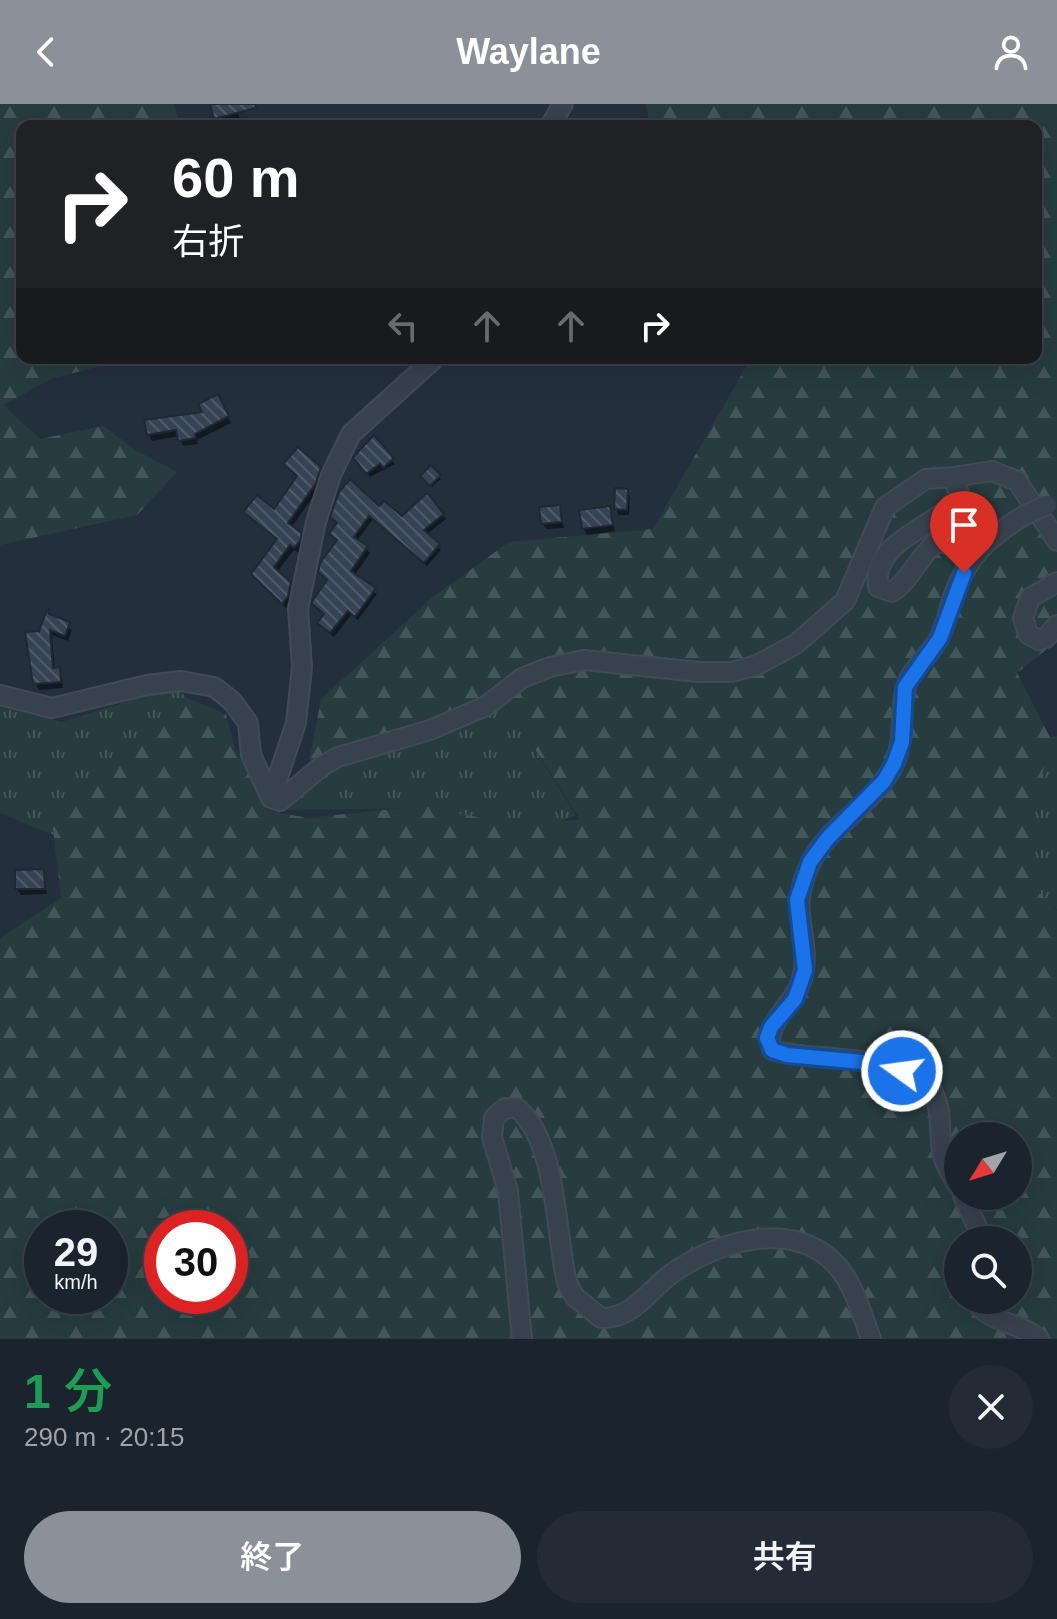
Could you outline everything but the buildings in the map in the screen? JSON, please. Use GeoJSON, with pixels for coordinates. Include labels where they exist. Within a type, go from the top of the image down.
{"type":"FeatureCollection","features":[{"type":"Feature","properties":{"kind":"street"},"geometry":{"type":"LineString","coordinates":[[271,798],[296,723],[302,667],[298,609],[316,522],[331,475],[351,434],[428,364]]}},
{"type":"Feature","properties":{"kind":"street"},"geometry":{"type":"LineString","coordinates":[[0,695],[52,708],[147,685],[181,681],[214,687],[232,701],[248,723],[251,755],[271,798],[280,801],[322,766],[338,757],[430,730],[486,706],[522,678],[550,667],[584,660],[699,672],[732,672],[757,665],[796,644],[845,601],[885,507],[926,479],[992,471],[1017,481],[1057,541]]}},
{"type":"Feature","properties":{"kind":"street"},"geometry":{"type":"LineString","coordinates":[[953,477],[959,494],[953,508],[900,540],[877,577],[878,587],[892,592],[902,586],[925,550],[937,542],[959,546],[972,556]]}},
{"type":"Feature","properties":{"kind":"street"},"geometry":{"type":"LineString","coordinates":[[944,1160],[939,1109],[933,1091],[919,1079],[884,1064],[787,1055],[772,1050],[767,1038],[771,1027],[795,999],[805,970],[797,900],[810,862],[827,839],[884,781],[894,764],[902,742],[905,687],[940,638],[972,556],[991,536],[1025,515],[1052,504]]}},
{"type":"Feature","properties":{"kind":"street"},"geometry":{"type":"LineString","coordinates":[[1057,582],[1030,598],[1023,618],[1028,634],[1039,640],[1046,638],[1057,625]]}},
{"type":"Feature","properties":{"kind":"street"},"geometry":{"type":"LineString","coordinates":[[522,1339],[508,1191],[492,1137],[494,1118],[505,1108],[517,1108],[528,1117],[537,1133],[549,1170],[567,1283],[588,1310],[601,1318],[614,1318],[626,1313],[670,1275],[704,1253],[774,1237],[803,1242],[821,1251],[838,1268],[853,1292],[871,1339]]}},
{"type":"Feature","properties":{"kind":"street"},"geometry":{"type":"LineString","coordinates":[[988,1314],[1024,1327],[1039,1339]]}},
{"type":"Feature","properties":{"kind":"green space"},"geometry":{"type":"Polygon","coordinates":[[[0,104],[174,104],[179,120],[16,120],[16,364],[107,364],[51,379],[3,405],[40,439],[103,426],[137,451],[177,472],[137,515],[0,545],[0,104]]]}},
{"type":"Feature","properties":{"kind":"green space"},"geometry":{"type":"Polygon","coordinates":[[[645,104],[1057,104],[1057,641],[1017,673],[1050,737],[1032,824],[1037,890],[1057,911],[1057,1339],[0,1339],[0,938],[61,898],[51,812],[187,698],[226,714],[235,749],[267,810],[307,818],[423,806],[525,827],[580,819],[509,709],[308,767],[321,699],[433,597],[509,542],[653,529],[748,364],[1042,364],[1042,120],[649,120],[645,104]]]}},
{"type":"Feature","properties":{"kind":"green space"},"geometry":{"type":"Polygon","coordinates":[[[176,687],[187,698],[51,812],[54,835],[0,813],[0,702],[61,722],[176,687]]]}},
{"type":"Feature","properties":{"kind":"green space"},"geometry":{"type":"Polygon","coordinates":[[[509,709],[576,815],[530,834],[430,808],[267,810],[358,751],[509,709]]]}},
{"type":"Feature","properties":{"kind":"green space"},"geometry":{"type":"Polygon","coordinates":[[[1057,736],[1057,910],[1037,891],[1032,824],[1050,737],[1057,736]]]}},
{"type":"Feature","properties":{"kind":"route"},"geometry":{"type":"LineString","coordinates":[[902,1071],[884,1064],[787,1055],[772,1050],[767,1038],[771,1027],[795,999],[805,970],[797,900],[810,862],[827,839],[884,781],[894,764],[902,742],[905,687],[940,638],[964,573]]}}]}
